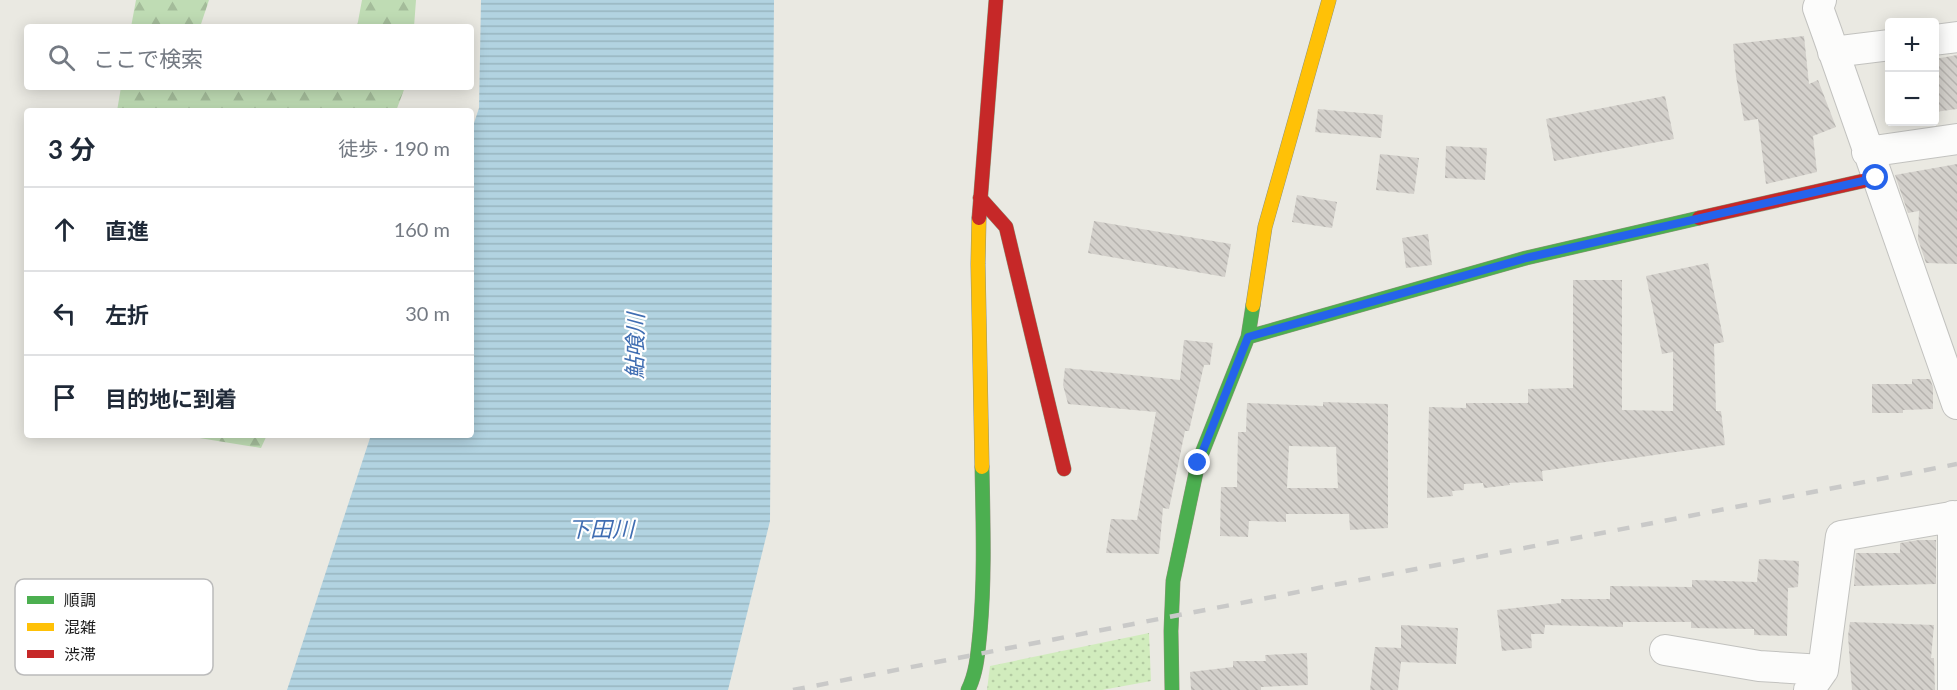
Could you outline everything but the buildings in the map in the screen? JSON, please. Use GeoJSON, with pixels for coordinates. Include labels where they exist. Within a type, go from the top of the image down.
{"type":"FeatureCollection","features":[{"type":"Feature","properties":{"kind":"street"},"geometry":{"type":"LineString","coordinates":[[968,690],[978,654],[984,592],[978,264],[980,198],[996,0]]}},
{"type":"Feature","properties":{"kind":"street"},"geometry":{"type":"LineString","coordinates":[[1173,690],[1171,631],[1173,581],[1198,463],[1248,337],[1265,227],[1329,0]]}},
{"type":"Feature","properties":{"kind":"street"},"geometry":{"type":"LineString","coordinates":[[1821,0],[1818,8],[1957,404]]}},
{"type":"Feature","properties":{"kind":"street"},"geometry":{"type":"LineString","coordinates":[[1939,39],[1957,37]]}},
{"type":"Feature","properties":{"kind":"street"},"geometry":{"type":"LineString","coordinates":[[1833,52],[1885,46]]}},
{"type":"Feature","properties":{"kind":"street"},"geometry":{"type":"LineString","coordinates":[[1248,337],[1526,258],[1872,165],[1957,139]]}},
{"type":"Feature","properties":{"kind":"street"},"geometry":{"type":"LineString","coordinates":[[980,198],[1006,226],[1064,469]]}},
{"type":"Feature","properties":{"kind":"street"},"geometry":{"type":"LineString","coordinates":[[1665,650],[1760,666],[1816,680],[1841,536],[1955,516],[1953,690]]}},
{"type":"Feature","properties":{"kind":"green space"},"geometry":{"type":"Polygon","coordinates":[[[136,0],[209,0],[201,24],[132,24],[136,0]]]}},
{"type":"Feature","properties":{"kind":"green space"},"geometry":{"type":"Polygon","coordinates":[[[362,0],[416,0],[414,24],[358,24],[362,0]]]}},
{"type":"Feature","properties":{"kind":"green space"},"geometry":{"type":"Polygon","coordinates":[[[120,90],[404,90],[397,108],[118,108],[120,90]]]}},
{"type":"Feature","properties":{"kind":"green space"},"geometry":{"type":"Polygon","coordinates":[[[199,438],[266,438],[261,448],[199,438]]]}},
{"type":"Feature","properties":{"kind":"green space"},"geometry":{"type":"Polygon","coordinates":[[[1149,633],[1151,681],[1102,690],[987,690],[990,666],[1149,633]]]}},
{"type":"Feature","properties":{"kind":"water","name":"下田川"},"geometry":{"type":"Polygon","coordinates":[[[481,0],[774,0],[770,521],[728,690],[287,690],[370,438],[474,438],[474,123],[479,108],[481,0]]]}},
{"type":"Feature","properties":{"kind":"railway"},"geometry":{"type":"LineString","coordinates":[[793,690],[1957,464]]}},
{"type":"Feature","properties":{"kind":"traffic: fast"},"geometry":{"type":"LineString","coordinates":[[1248,337],[1526,258],[1699,218]]}},
{"type":"Feature","properties":{"kind":"traffic: fast"},"geometry":{"type":"LineString","coordinates":[[1172,690],[1173,581],[1198,463],[1248,337],[1253,305]]}},
{"type":"Feature","properties":{"kind":"traffic: fast"},"geometry":{"type":"LineString","coordinates":[[968,690],[977,661],[982,611],[982,467]]}},
{"type":"Feature","properties":{"kind":"traffic: slow"},"geometry":{"type":"LineString","coordinates":[[1253,305],[1265,227],[1329,0]]}},
{"type":"Feature","properties":{"kind":"traffic: slow"},"geometry":{"type":"LineString","coordinates":[[979,218],[982,467]]}},
{"type":"Feature","properties":{"kind":"traffic: jam"},"geometry":{"type":"LineString","coordinates":[[979,218],[996,0]]}},
{"type":"Feature","properties":{"kind":"traffic: jam"},"geometry":{"type":"LineString","coordinates":[[1699,218],[1876,178]]}},
{"type":"Feature","properties":{"kind":"traffic: jam"},"geometry":{"type":"LineString","coordinates":[[980,198],[1006,227],[1064,469]]}},
{"type":"Feature","properties":{"kind":"route"},"geometry":{"type":"LineString","coordinates":[[1198,463],[1248,337],[1526,258],[1876,178]]}},
{"type":"Feature","properties":{"kind":"water label","name":"鮎喰川"},"geometry":{"type":"Point","coordinates":[635,346]}}]}
